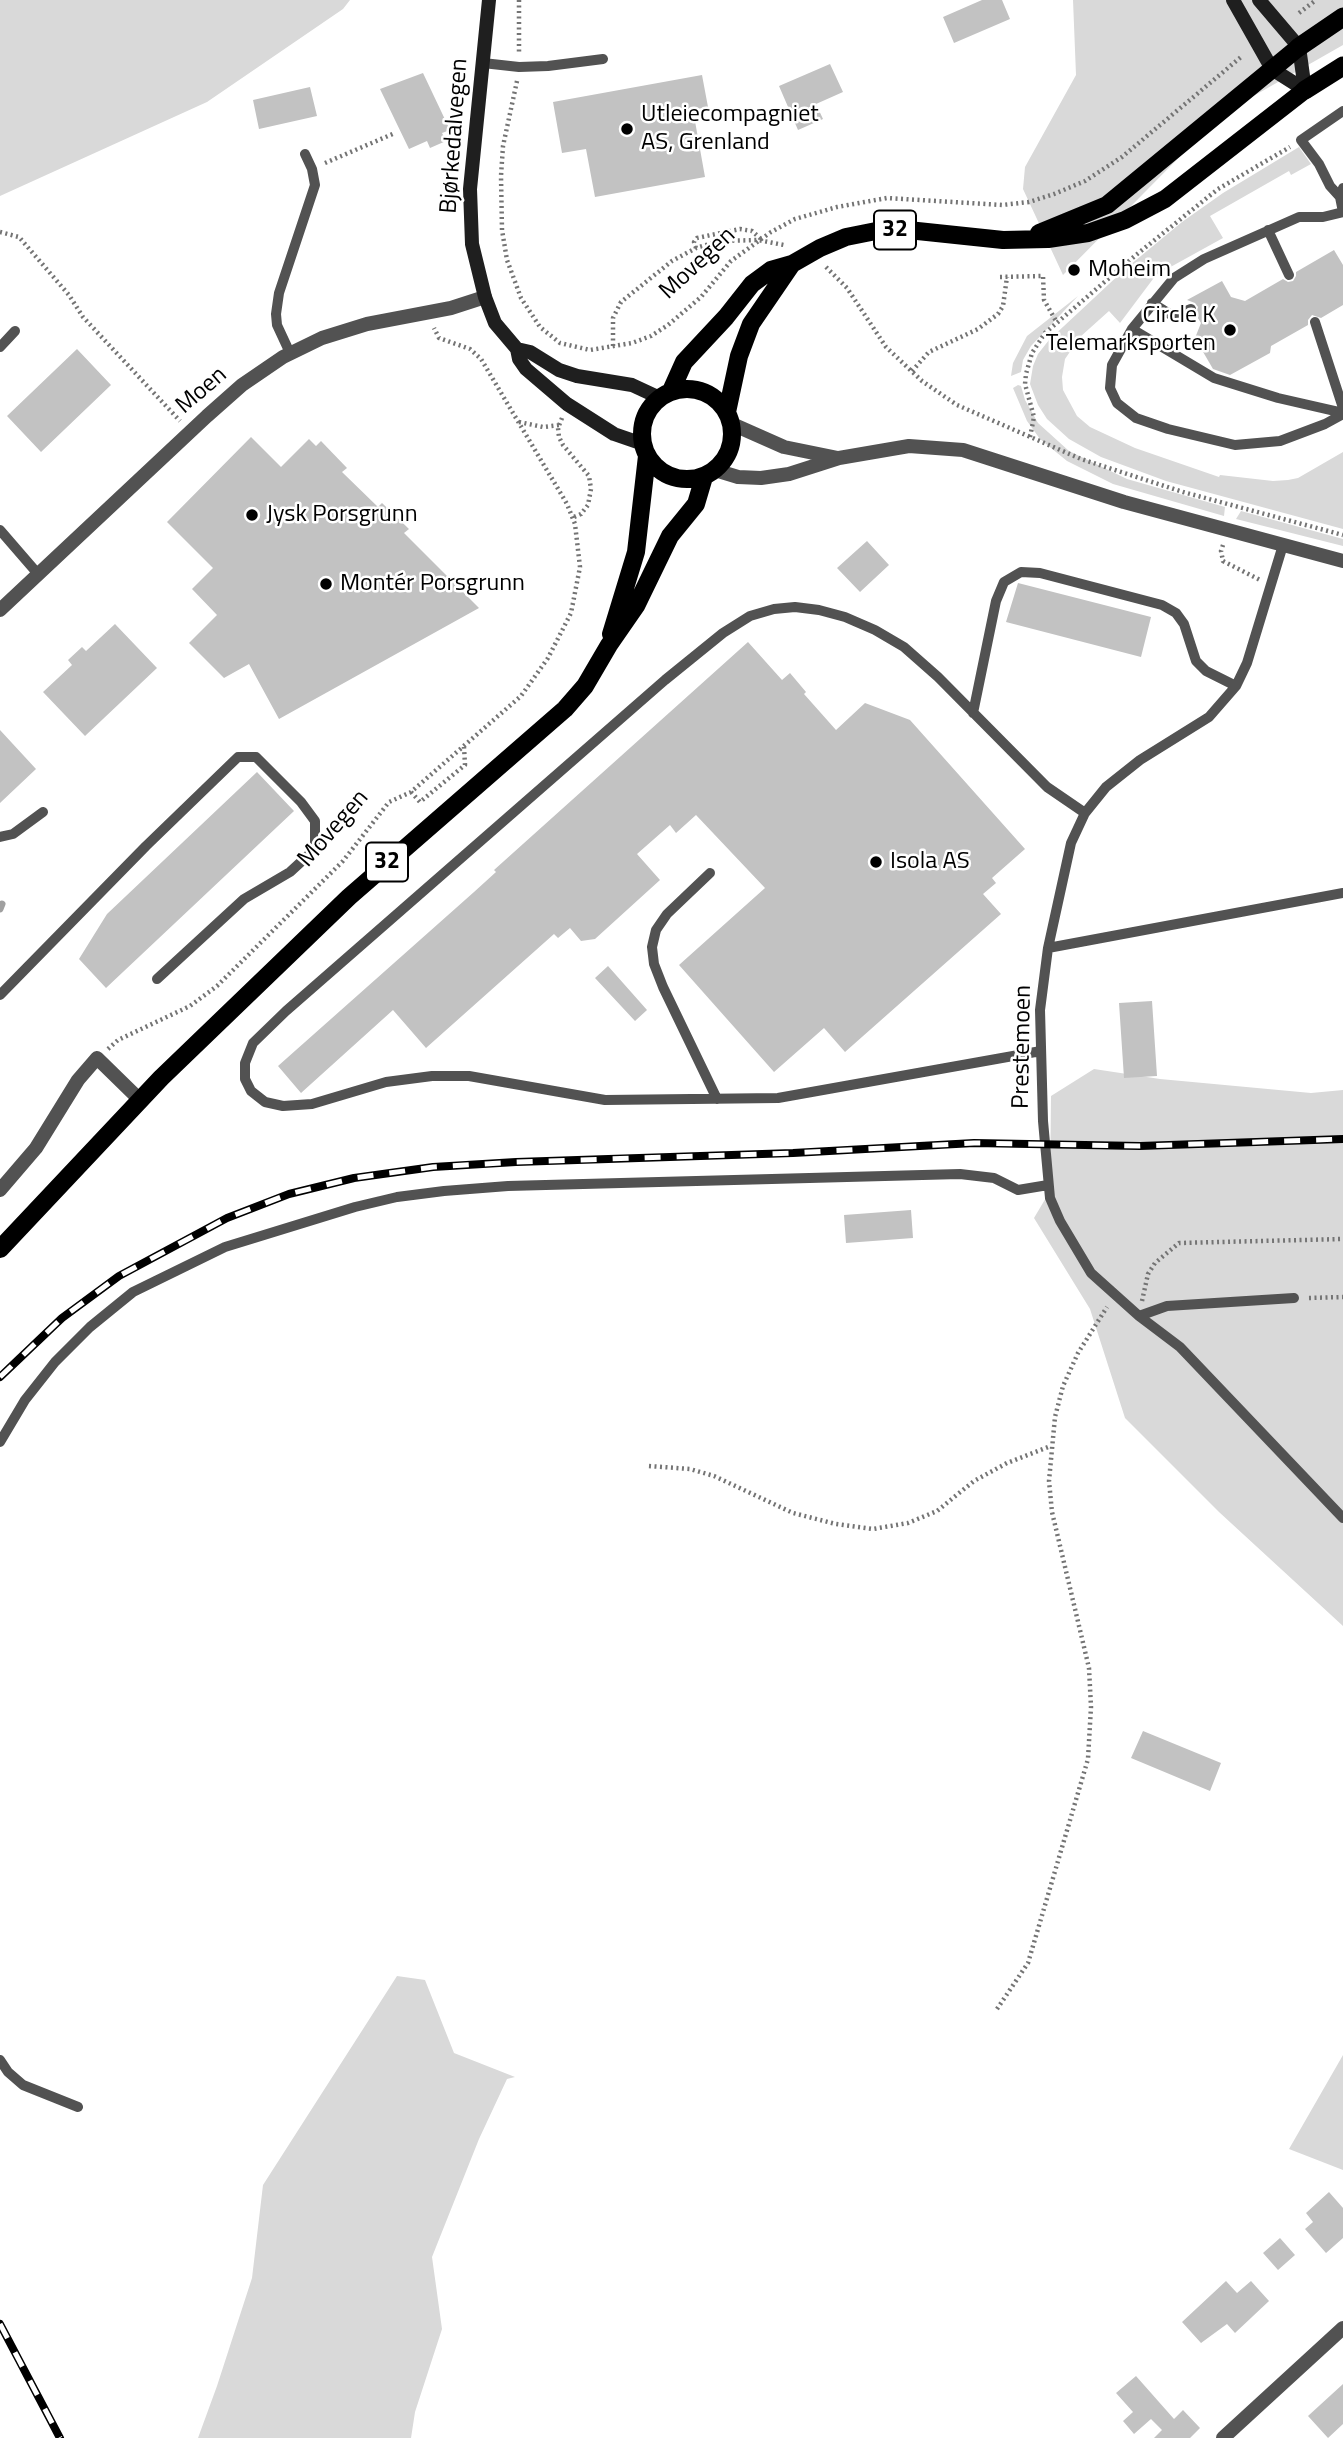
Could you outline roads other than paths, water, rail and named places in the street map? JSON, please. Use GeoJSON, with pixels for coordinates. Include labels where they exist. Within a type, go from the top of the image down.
{"type":"FeatureCollection","features":[{"type":"Feature","properties":{"kind":"highway"},"geometry":{"type":"LineString","coordinates":[[1299,47],[1343,17]]}},
{"type":"Feature","properties":{"kind":"highway"},"geometry":{"type":"LineString","coordinates":[[1306,90],[1343,66]]}},
{"type":"Feature","properties":{"kind":"main road","name":"Bjørkedalvegen"},"geometry":{"type":"LineString","coordinates":[[489,0],[470,189],[472,244],[485,297],[495,323],[517,349],[519,359],[526,369],[566,404],[645,450]]}},
{"type":"Feature","properties":{"kind":"main road"},"geometry":{"type":"LineString","coordinates":[[1233,0],[1272,69],[1306,90]]}},
{"type":"Feature","properties":{"kind":"main road"},"geometry":{"type":"LineString","coordinates":[[1259,0],[1299,47],[1306,90]]}},
{"type":"Feature","properties":{"kind":"main road","name":"32"},"geometry":{"type":"LineString","coordinates":[[1003,240],[1040,233],[1107,205],[1299,47]]}},
{"type":"Feature","properties":{"kind":"main road","name":"32"},"geometry":{"type":"LineString","coordinates":[[609,645],[617,609],[636,552],[645,450],[644,418],[650,407],[665,394],[684,362],[752,284],[771,270],[792,264],[820,248],[846,237],[876,231],[908,230],[1003,240],[1048,239],[1088,233],[1125,220],[1165,199],[1306,90]]}},
{"type":"Feature","properties":{"kind":"main road","name":"32"},"geometry":{"type":"LineString","coordinates":[[0,1249],[140,1100],[349,897],[565,709],[585,685],[636,606],[670,536],[696,504],[709,473],[724,461],[730,450],[730,418],[739,356],[751,324],[792,264]]}},
{"type":"Feature","properties":{"kind":"main road","name":"Bjørkedalvegen"},"geometry":{"type":"LineString","coordinates":[[517,349],[530,352],[559,370],[577,376],[632,385],[665,394]]}},
{"type":"Feature","properties":{"kind":"main road"},"geometry":{"type":"LineString","coordinates":[[665,394],[684,388],[709,393],[720,401],[730,418]]}},
{"type":"Feature","properties":{"kind":"main road"},"geometry":{"type":"LineString","coordinates":[[645,450],[666,474],[678,479],[691,480],[709,473]]}},
{"type":"Feature","properties":{"kind":"street","name":"Moen"},"geometry":{"type":"LineString","coordinates":[[0,610],[242,385],[290,353],[322,338],[367,324],[451,308],[485,297]]}},
{"type":"Feature","properties":{"kind":"street"},"geometry":{"type":"LineString","coordinates":[[730,418],[784,447],[839,458]]}},
{"type":"Feature","properties":{"kind":"street"},"geometry":{"type":"LineString","coordinates":[[709,473],[761,478],[789,474],[839,458],[909,446],[963,450],[1124,502],[1343,561]]}},
{"type":"Feature","properties":{"kind":"street"},"geometry":{"type":"LineString","coordinates":[[0,1190],[36,1148],[78,1080],[97,1058],[140,1100]]}},
{"type":"Feature","properties":{"kind":"street"},"geometry":{"type":"LineString","coordinates":[[1223,2438],[1343,2328]]}},
{"type":"Feature","properties":{"kind":"lane"},"geometry":{"type":"LineString","coordinates":[[483,63],[519,67],[603,59]]}},
{"type":"Feature","properties":{"kind":"lane"},"geometry":{"type":"LineString","coordinates":[[1343,111],[1301,140],[1342,202],[1323,217],[1299,217],[1204,259],[1174,278],[1132,329],[1112,365],[1110,388],[1117,403],[1136,418],[1168,429],[1235,445],[1280,441],[1325,424],[1343,412]]}},
{"type":"Feature","properties":{"kind":"lane"},"geometry":{"type":"LineString","coordinates":[[290,353],[277,325],[276,314],[279,293],[315,184],[312,169],[304,154]]}},
{"type":"Feature","properties":{"kind":"lane"},"geometry":{"type":"LineString","coordinates":[[1268,230],[1289,275]]}},
{"type":"Feature","properties":{"kind":"lane"},"geometry":{"type":"LineString","coordinates":[[1152,303],[1173,316],[1191,309]]}},
{"type":"Feature","properties":{"kind":"lane"},"geometry":{"type":"LineString","coordinates":[[1315,322],[1343,412]]}},
{"type":"Feature","properties":{"kind":"lane"},"geometry":{"type":"LineString","coordinates":[[1132,329],[1213,378],[1278,398],[1343,412]]}},
{"type":"Feature","properties":{"kind":"lane"},"geometry":{"type":"LineString","coordinates":[[0,347],[15,331]]}},
{"type":"Feature","properties":{"kind":"lane"},"geometry":{"type":"LineString","coordinates":[[0,530],[38,574]]}},
{"type":"Feature","properties":{"kind":"lane","name":"Prestemoen"},"geometry":{"type":"LineString","coordinates":[[1283,545],[1247,663],[1236,686],[1209,717],[1140,760],[1106,787],[1085,813],[1071,843],[1048,948],[1040,1010],[1048,1185],[1060,1221],[1091,1273],[1139,1316],[1180,1347],[1343,1518]]}},
{"type":"Feature","properties":{"kind":"lane"},"geometry":{"type":"LineString","coordinates":[[974,713],[996,601],[1004,582],[1021,572],[1040,573],[1162,605],[1176,612],[1184,624],[1196,661],[1206,671],[1236,686]]}},
{"type":"Feature","properties":{"kind":"lane"},"geometry":{"type":"LineString","coordinates":[[1041,1051],[778,1098],[605,1100],[469,1076],[432,1076],[386,1082],[312,1104],[283,1106],[265,1102],[251,1091],[245,1079],[245,1063],[253,1043],[286,1011],[665,680],[723,633],[750,616],[774,609],[795,607],[845,617],[904,647],[1047,787],[1085,813]]}},
{"type":"Feature","properties":{"kind":"lane"},"geometry":{"type":"LineString","coordinates":[[0,995],[237,757],[256,757],[301,802],[315,821],[314,849],[290,872],[244,899],[158,979]]}},
{"type":"Feature","properties":{"kind":"lane"},"geometry":{"type":"LineString","coordinates":[[0,837],[13,834],[43,812]]}},
{"type":"Feature","properties":{"kind":"lane"},"geometry":{"type":"LineString","coordinates":[[710,873],[667,914],[656,930],[652,947],[654,964],[663,987],[718,1098]]}},
{"type":"Feature","properties":{"kind":"lane"},"geometry":{"type":"LineString","coordinates":[[1048,948],[1343,893]]}},
{"type":"Feature","properties":{"kind":"lane"},"geometry":{"type":"LineString","coordinates":[[0,1442],[25,1400],[55,1362],[90,1327],[133,1292],[225,1248],[397,1197],[508,1186],[960,1174],[994,1178],[1018,1190],[1048,1185]]}},
{"type":"Feature","properties":{"kind":"lane"},"geometry":{"type":"LineString","coordinates":[[1139,1316],[1167,1306],[1294,1298]]}},
{"type":"Feature","properties":{"kind":"lane"},"geometry":{"type":"LineString","coordinates":[[0,2060],[8,2072],[23,2085],[78,2107]]}},
{"type":"Feature","properties":{"kind":"waterway"},"geometry":{"type":"LineString","coordinates":[[0,909],[2,904]]}},
{"type":"Feature","properties":{"kind":"railway"},"geometry":{"type":"LineString","coordinates":[[0,1377],[62,1318],[119,1276],[227,1218],[289,1194],[354,1178],[433,1167],[516,1162],[793,1153],[974,1143],[1140,1146],[1343,1139]]}},
{"type":"Feature","properties":{"kind":"railway"},"geometry":{"type":"LineString","coordinates":[[0,2324],[60,2438]]}},
{"type":"Feature","properties":{"kind":"place","name":"Utleiecompagniet AS, Grenland"},"geometry":{"type":"Point","coordinates":[627,129]}},
{"type":"Feature","properties":{"kind":"place","name":"Moheim"},"geometry":{"type":"Point","coordinates":[1074,270]}},
{"type":"Feature","properties":{"kind":"place","name":"Circle K Telemarksporten"},"geometry":{"type":"Point","coordinates":[1230,330]}},
{"type":"Feature","properties":{"kind":"place","name":"Jysk Porsgrunn"},"geometry":{"type":"Point","coordinates":[252,515]}},
{"type":"Feature","properties":{"kind":"place","name":"Montér Porsgrunn"},"geometry":{"type":"Point","coordinates":[326,584]}},
{"type":"Feature","properties":{"kind":"place","name":"Isola AS"},"geometry":{"type":"Point","coordinates":[876,862]}}]}
